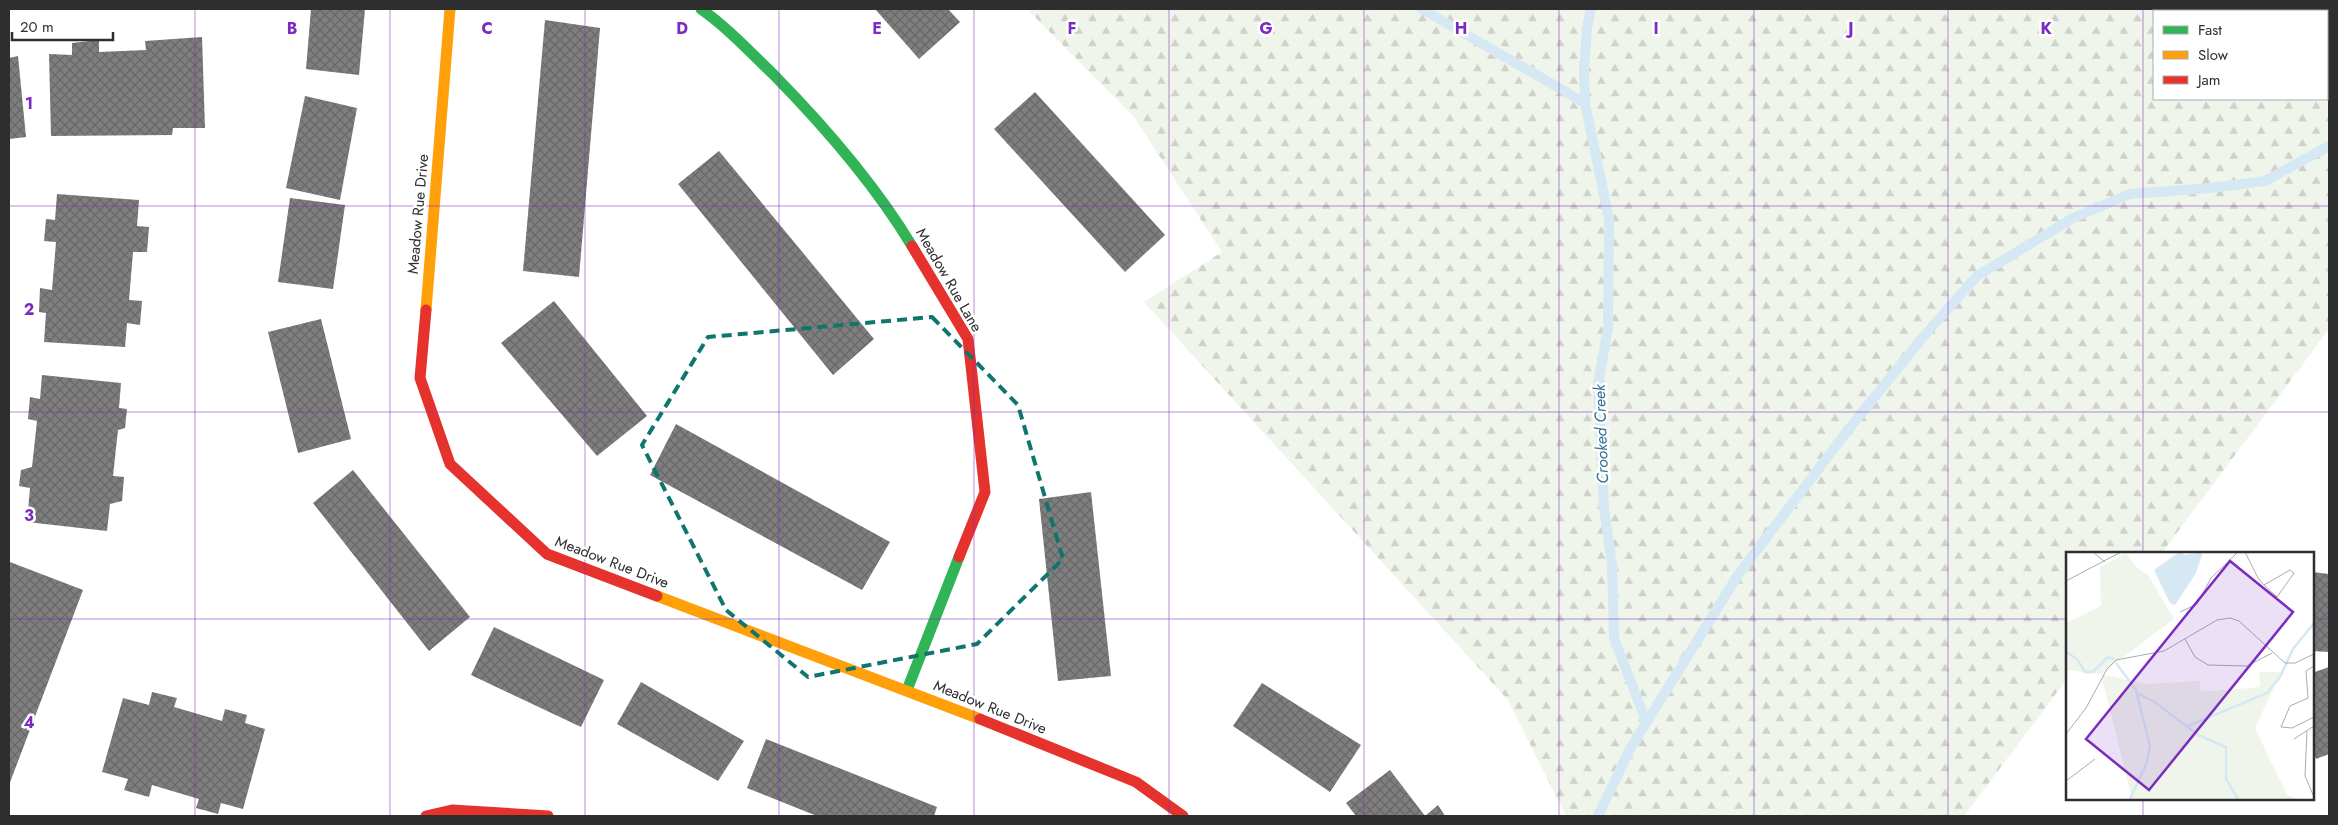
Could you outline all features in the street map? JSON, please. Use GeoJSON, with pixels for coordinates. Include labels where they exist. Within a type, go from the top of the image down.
{"type":"FeatureCollection","features":[{"type":"Feature","properties":{"kind":"street","name":"Meadow Rue Drive"},"geometry":{"type":"LineString","coordinates":[[450,9],[420,378],[450,464],[547,554],[907,690],[1136,782],[1183,816]]}},
{"type":"Feature","properties":{"kind":"street","name":"Meadow Rue Lane"},"geometry":{"type":"LineString","coordinates":[[701,9],[724,24],[815,117],[885,203],[968,340],[985,492],[907,690]]}},
{"type":"Feature","properties":{"kind":"street"},"geometry":{"type":"LineString","coordinates":[[426,816],[452,810],[548,816]]}},
{"type":"Feature","properties":{"kind":"highlighted area"},"geometry":{"type":"Polygon","coordinates":[[[932,317],[1018,405],[1063,559],[977,644],[808,677],[726,610],[642,445],[708,337],[932,317]]]}},
{"type":"Feature","properties":{"kind":"green space"},"geometry":{"type":"Polygon","coordinates":[[[1027,9],[2329,9],[2329,329],[2162,552],[2066,552],[2066,680],[1964,816],[1566,816],[1508,700],[1144,302],[1222,252],[1134,117],[1027,9]]]}},
{"type":"Feature","properties":{"kind":"building"},"geometry":{"type":"Polygon","coordinates":[[[311,9],[365,9],[359,75],[306,69],[311,9]]]}},
{"type":"Feature","properties":{"kind":"building"},"geometry":{"type":"Polygon","coordinates":[[[875,9],[948,9],[960,22],[919,59],[875,9]]]}},
{"type":"Feature","properties":{"kind":"building"},"geometry":{"type":"Polygon","coordinates":[[[545,20],[600,28],[579,277],[523,271],[545,20]]]}},
{"type":"Feature","properties":{"kind":"building"},"geometry":{"type":"Polygon","coordinates":[[[202,37],[205,128],[173,128],[172,135],[51,136],[49,54],[72,55],[72,43],[99,40],[99,52],[146,50],[145,41],[202,37]]]}},
{"type":"Feature","properties":{"kind":"building"},"geometry":{"type":"Polygon","coordinates":[[[18,56],[26,137],[9,139],[9,58],[18,56]]]}},
{"type":"Feature","properties":{"kind":"building"},"geometry":{"type":"Polygon","coordinates":[[[1035,92],[1165,235],[1125,272],[994,129],[1035,92]]]}},
{"type":"Feature","properties":{"kind":"building"},"geometry":{"type":"Polygon","coordinates":[[[305,96],[357,108],[340,200],[286,188],[305,96]]]}},
{"type":"Feature","properties":{"kind":"building"},"geometry":{"type":"Polygon","coordinates":[[[719,151],[874,339],[833,375],[678,184],[719,151]]]}},
{"type":"Feature","properties":{"kind":"building"},"geometry":{"type":"Polygon","coordinates":[[[57,194],[139,200],[137,226],[149,227],[147,252],[133,252],[129,300],[142,301],[140,325],[127,323],[125,347],[44,342],[46,313],[39,312],[40,288],[52,290],[56,242],[44,241],[46,219],[55,220],[57,194]]]}},
{"type":"Feature","properties":{"kind":"building"},"geometry":{"type":"Polygon","coordinates":[[[290,198],[345,205],[333,289],[278,282],[290,198]]]}},
{"type":"Feature","properties":{"kind":"building"},"geometry":{"type":"Polygon","coordinates":[[[554,301],[647,416],[597,456],[501,343],[554,301]]]}},
{"type":"Feature","properties":{"kind":"building"},"geometry":{"type":"Polygon","coordinates":[[[321,319],[351,439],[298,453],[268,332],[321,319]]]}},
{"type":"Feature","properties":{"kind":"building"},"geometry":{"type":"Polygon","coordinates":[[[42,375],[121,383],[119,408],[127,409],[125,428],[118,430],[113,476],[124,477],[122,501],[110,504],[107,531],[27,522],[30,488],[19,486],[21,470],[32,467],[37,421],[28,419],[30,397],[40,399],[42,375]]]}},
{"type":"Feature","properties":{"kind":"building"},"geometry":{"type":"Polygon","coordinates":[[[676,424],[890,542],[862,590],[650,475],[676,424]]]}},
{"type":"Feature","properties":{"kind":"building"},"geometry":{"type":"Polygon","coordinates":[[[353,470],[470,617],[429,651],[313,503],[353,470]]]}},
{"type":"Feature","properties":{"kind":"building"},"geometry":{"type":"Polygon","coordinates":[[[1091,492],[1111,676],[1058,681],[1039,499],[1091,492]]]}},
{"type":"Feature","properties":{"kind":"building"},"geometry":{"type":"Polygon","coordinates":[[[10,562],[83,590],[9,785],[9,566],[10,562]]]}},
{"type":"Feature","properties":{"kind":"building"},"geometry":{"type":"Polygon","coordinates":[[[2313,572],[2329,574],[2329,652],[2313,651],[2313,572]]]}},
{"type":"Feature","properties":{"kind":"building"},"geometry":{"type":"Polygon","coordinates":[[[494,627],[604,680],[581,727],[471,675],[494,627]]]}},
{"type":"Feature","properties":{"kind":"building"},"geometry":{"type":"Polygon","coordinates":[[[2329,667],[2329,754],[2316,759],[2313,749],[2313,673],[2329,667]]]}},
{"type":"Feature","properties":{"kind":"building"},"geometry":{"type":"Polygon","coordinates":[[[641,682],[744,741],[718,781],[617,724],[641,682]]]}},
{"type":"Feature","properties":{"kind":"building"},"geometry":{"type":"Polygon","coordinates":[[[1262,683],[1361,745],[1330,792],[1233,726],[1262,683]]]}},
{"type":"Feature","properties":{"kind":"building"},"geometry":{"type":"Polygon","coordinates":[[[152,692],[177,698],[174,707],[222,721],[225,709],[247,715],[245,723],[265,729],[243,809],[221,803],[218,814],[196,808],[199,799],[152,785],[149,797],[124,790],[128,779],[102,772],[123,698],[149,705],[152,692]]]}},
{"type":"Feature","properties":{"kind":"building"},"geometry":{"type":"Polygon","coordinates":[[[766,739],[937,807],[934,816],[817,816],[747,788],[766,739]]]}},
{"type":"Feature","properties":{"kind":"building"},"geometry":{"type":"Polygon","coordinates":[[[1390,770],[1425,816],[1356,816],[1346,803],[1390,770]]]}},
{"type":"Feature","properties":{"kind":"building"},"geometry":{"type":"Polygon","coordinates":[[[1438,805],[1445,816],[1425,816],[1438,805]]]}},
{"type":"Feature","properties":{"kind":"waterway"},"geometry":{"type":"LineString","coordinates":[[1422,9],[1585,103]]}},
{"type":"Feature","properties":{"kind":"waterway","name":"Crooked Creek"},"geometry":{"type":"LineString","coordinates":[[1591,9],[1587,28],[1584,70],[1585,103],[1609,219],[1608,328],[1598,384],[1604,508],[1612,565],[1614,638],[1646,721]]}},
{"type":"Feature","properties":{"kind":"waterway"},"geometry":{"type":"LineString","coordinates":[[1598,816],[1630,749],[1738,575],[1848,430],[1923,337],[1977,276],[2073,218],[2130,194],[2210,188],[2265,181],[2329,146]]}},
{"type":"Feature","properties":{"kind":"traffic: fast"},"geometry":{"type":"LineString","coordinates":[[701,9],[720,24],[774,75],[830,135],[882,200],[912,246]]}},
{"type":"Feature","properties":{"kind":"traffic: fast"},"geometry":{"type":"LineString","coordinates":[[907,690],[959,557]]}},
{"type":"Feature","properties":{"kind":"traffic: slow"},"geometry":{"type":"LineString","coordinates":[[426,310],[450,9]]}},
{"type":"Feature","properties":{"kind":"traffic: slow"},"geometry":{"type":"LineString","coordinates":[[657,596],[980,719]]}},
{"type":"Feature","properties":{"kind":"traffic: jam"},"geometry":{"type":"LineString","coordinates":[[912,246],[968,339],[985,492],[959,557]]}},
{"type":"Feature","properties":{"kind":"traffic: jam"},"geometry":{"type":"LineString","coordinates":[[426,310],[420,378],[450,464],[547,554],[657,596]]}},
{"type":"Feature","properties":{"kind":"traffic: jam"},"geometry":{"type":"LineString","coordinates":[[980,719],[1136,782],[1183,816]]}},
{"type":"Feature","properties":{"kind":"traffic: jam"},"geometry":{"type":"LineString","coordinates":[[426,816],[452,810],[548,816]]}}]}
